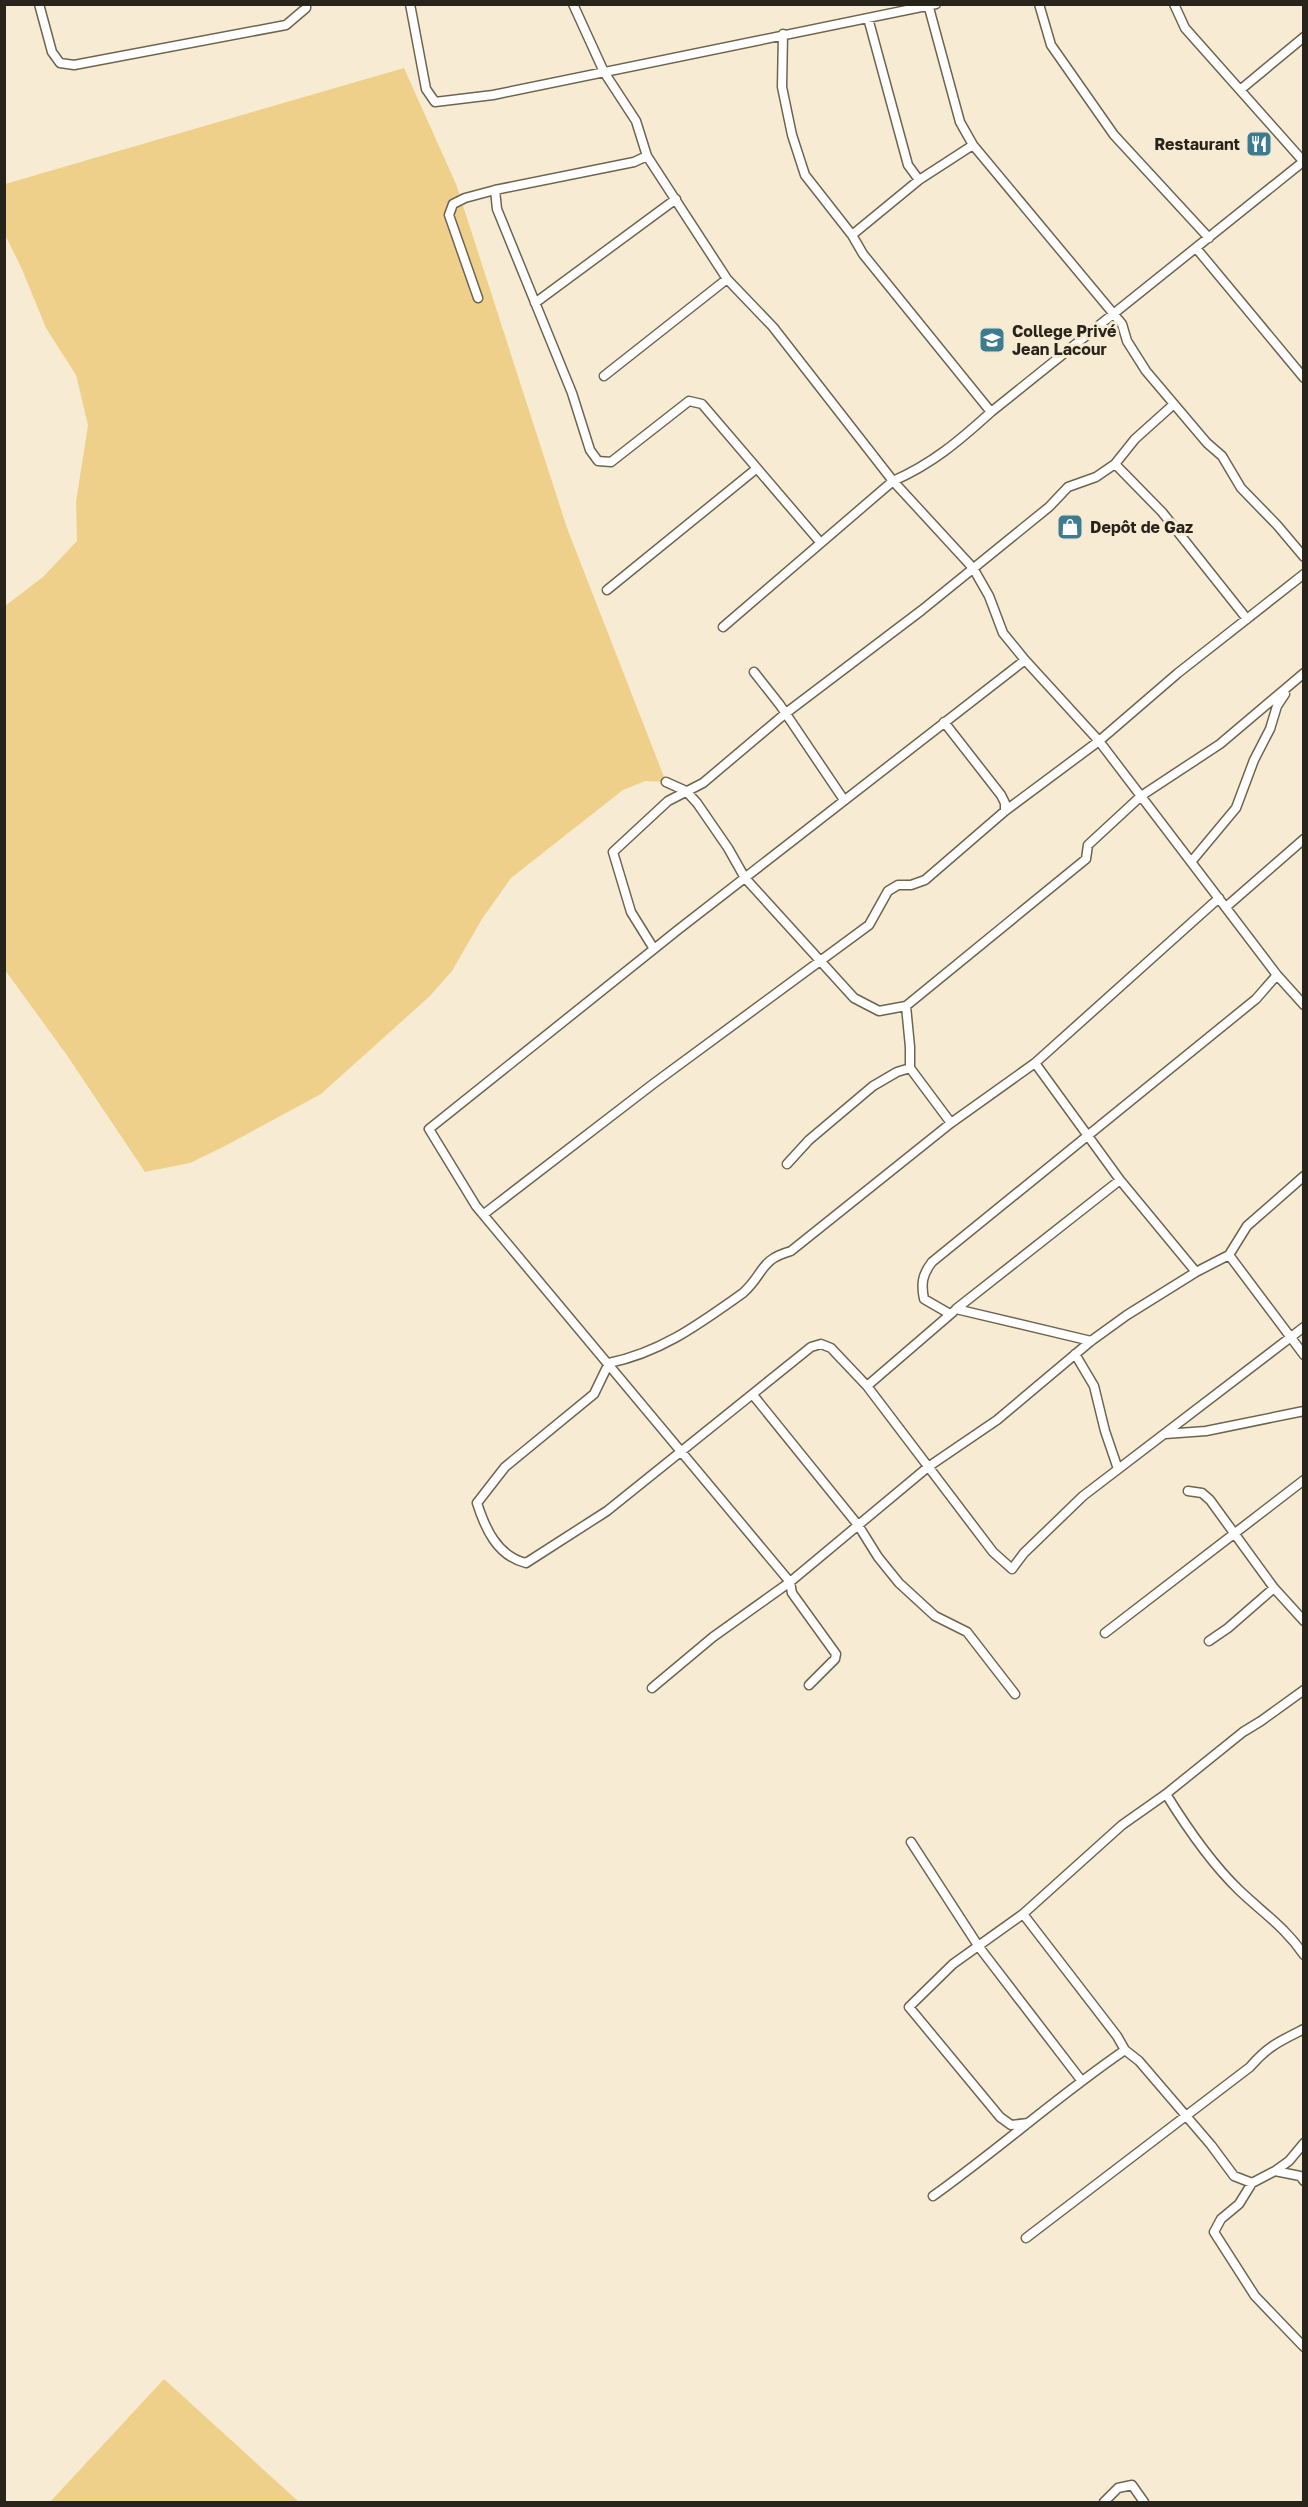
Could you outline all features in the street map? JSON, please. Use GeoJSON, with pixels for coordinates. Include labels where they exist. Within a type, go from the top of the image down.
{"type":"FeatureCollection","features":[{"type":"Feature","properties":{"kind":"street"},"geometry":{"type":"LineString","coordinates":[[39,4],[52,52],[60,63],[75,65],[286,25],[306,8],[306,4]]}},
{"type":"Feature","properties":{"kind":"street"},"geometry":{"type":"LineString","coordinates":[[410,4],[426,89],[435,102],[493,95],[931,5],[960,122],[973,145],[1122,324],[1133,352],[1207,443],[1222,456],[1241,488],[1304,557]]}},
{"type":"Feature","properties":{"kind":"street"},"geometry":{"type":"LineString","coordinates":[[573,4],[604,72],[636,121],[647,156],[727,279],[773,327],[892,481],[974,568],[989,596],[1003,633],[1099,741],[1277,975],[1304,1005]]}},
{"type":"Feature","properties":{"kind":"street"},"geometry":{"type":"LineString","coordinates":[[1039,4],[1051,45],[1114,135],[1209,238]]}},
{"type":"Feature","properties":{"kind":"street"},"geometry":{"type":"LineString","coordinates":[[723,627],[892,481],[914,472],[952,447],[991,412],[1303,162],[1185,28],[1174,4]]}},
{"type":"Feature","properties":{"kind":"street"},"geometry":{"type":"LineString","coordinates":[[868,18],[908,165],[920,180]]}},
{"type":"Feature","properties":{"kind":"street"},"geometry":{"type":"LineString","coordinates":[[783,34],[782,87],[792,135],[805,175],[852,235],[863,254],[991,412]]}},
{"type":"Feature","properties":{"kind":"street"},"geometry":{"type":"LineString","coordinates":[[1240,90],[1304,37]]}},
{"type":"Feature","properties":{"kind":"street"},"geometry":{"type":"LineString","coordinates":[[852,235],[920,180],[973,145]]}},
{"type":"Feature","properties":{"kind":"street"},"geometry":{"type":"LineString","coordinates":[[478,298],[449,215],[453,204],[465,198],[495,190],[634,162],[647,156]]}},
{"type":"Feature","properties":{"kind":"street"},"geometry":{"type":"LineString","coordinates":[[495,190],[497,209],[572,393],[590,450],[598,461],[611,462],[689,401],[702,404],[820,542]]}},
{"type":"Feature","properties":{"kind":"street"},"geometry":{"type":"LineString","coordinates":[[535,303],[675,199]]}},
{"type":"Feature","properties":{"kind":"street"},"geometry":{"type":"LineString","coordinates":[[1196,248],[1304,378]]}},
{"type":"Feature","properties":{"kind":"street"},"geometry":{"type":"LineString","coordinates":[[604,376],[727,279]]}},
{"type":"Feature","properties":{"kind":"street"},"geometry":{"type":"LineString","coordinates":[[654,949],[631,912],[613,852],[668,801],[703,783],[786,713],[974,568],[1049,507],[1068,487],[1096,477],[1115,464],[1135,439],[1174,404]]}},
{"type":"Feature","properties":{"kind":"street"},"geometry":{"type":"LineString","coordinates":[[1115,464],[1162,512],[1246,619]]}},
{"type":"Feature","properties":{"kind":"street"},"geometry":{"type":"LineString","coordinates":[[607,590],[756,469]]}},
{"type":"Feature","properties":{"kind":"street"},"geometry":{"type":"LineString","coordinates":[[484,1214],[653,1084],[869,925],[888,891],[898,885],[911,885],[926,880],[1005,811],[1099,741],[1178,672],[1304,574]]}},
{"type":"Feature","properties":{"kind":"street"},"geometry":{"type":"LineString","coordinates":[[809,1684],[836,1659],[836,1653],[792,1593],[790,1582],[476,1206],[429,1129],[654,949],[1025,660]]}},
{"type":"Feature","properties":{"kind":"street"},"geometry":{"type":"LineString","coordinates":[[754,672],[786,713],[844,800]]}},
{"type":"Feature","properties":{"kind":"street"},"geometry":{"type":"LineString","coordinates":[[666,782],[686,791],[709,819],[745,878],[819,961],[854,998],[879,1011],[906,1006],[1086,859],[1088,845],[1141,796],[1220,744],[1304,673]]}},
{"type":"Feature","properties":{"kind":"street"},"geometry":{"type":"LineString","coordinates":[[1191,862],[1236,808],[1254,760],[1270,729],[1277,706],[1294,682]]}},
{"type":"Feature","properties":{"kind":"street"},"geometry":{"type":"LineString","coordinates":[[944,722],[1001,795],[1005,803],[1005,811]]}},
{"type":"Feature","properties":{"kind":"street"},"geometry":{"type":"LineString","coordinates":[[1226,907],[1304,839]]}},
{"type":"Feature","properties":{"kind":"street"},"geometry":{"type":"LineString","coordinates":[[609,1364],[635,1358],[662,1347],[725,1306],[753,1284],[770,1258],[791,1251],[951,1123],[1035,1063],[1219,898]]}},
{"type":"Feature","properties":{"kind":"street"},"geometry":{"type":"LineString","coordinates":[[1091,1341],[953,1311],[924,1299],[921,1287],[924,1273],[932,1263],[1256,999],[1277,975]]}},
{"type":"Feature","properties":{"kind":"street"},"geometry":{"type":"LineString","coordinates":[[906,1006],[910,1068],[951,1123]]}},
{"type":"Feature","properties":{"kind":"street"},"geometry":{"type":"LineString","coordinates":[[1035,1063],[1089,1134],[1120,1180],[1196,1272]]}},
{"type":"Feature","properties":{"kind":"street"},"geometry":{"type":"LineString","coordinates":[[787,1164],[809,1140],[873,1086],[897,1072],[910,1068]]}},
{"type":"Feature","properties":{"kind":"street"},"geometry":{"type":"LineString","coordinates":[[652,1688],[713,1637],[790,1582],[928,1467],[997,1420],[1091,1341],[1127,1315],[1196,1272],[1229,1255],[1247,1226],[1304,1176]]}},
{"type":"Feature","properties":{"kind":"street"},"geometry":{"type":"LineString","coordinates":[[867,1386],[953,1311],[1120,1180]]}},
{"type":"Feature","properties":{"kind":"street"},"geometry":{"type":"LineString","coordinates":[[1229,1255],[1304,1355]]}},
{"type":"Feature","properties":{"kind":"street"},"geometry":{"type":"LineString","coordinates":[[609,1364],[594,1394],[505,1467],[477,1503],[486,1529],[504,1553],[514,1560],[526,1563],[607,1511],[811,1347],[820,1344],[831,1348],[867,1386],[993,1552],[1012,1569],[1024,1553],[1083,1496],[1304,1327]]}},
{"type":"Feature","properties":{"kind":"street"},"geometry":{"type":"LineString","coordinates":[[1075,1354],[1094,1386],[1105,1431],[1118,1469]]}},
{"type":"Feature","properties":{"kind":"street"},"geometry":{"type":"LineString","coordinates":[[753,1395],[858,1525],[878,1557],[899,1583],[935,1616],[967,1632],[1016,1694]]}},
{"type":"Feature","properties":{"kind":"street"},"geometry":{"type":"LineString","coordinates":[[1165,1434],[1206,1431],[1304,1411]]}},
{"type":"Feature","properties":{"kind":"street"},"geometry":{"type":"LineString","coordinates":[[1105,1633],[1304,1480]]}},
{"type":"Feature","properties":{"kind":"street"},"geometry":{"type":"LineString","coordinates":[[1188,1491],[1202,1493],[1210,1500],[1274,1588],[1304,1621]]}},
{"type":"Feature","properties":{"kind":"street"},"geometry":{"type":"LineString","coordinates":[[1209,1641],[1228,1628],[1274,1588]]}},
{"type":"Feature","properties":{"kind":"street"},"geometry":{"type":"LineString","coordinates":[[1028,2123],[1011,2125],[1000,2117],[909,2007],[953,1964],[1023,1914],[1122,1825],[1166,1794],[1243,1732],[1304,1690]]}},
{"type":"Feature","properties":{"kind":"street"},"geometry":{"type":"LineString","coordinates":[[1166,1794],[1191,1834],[1238,1888],[1290,1934],[1304,1955]]}},
{"type":"Feature","properties":{"kind":"street"},"geometry":{"type":"LineString","coordinates":[[911,1842],[979,1947],[1081,2080]]}},
{"type":"Feature","properties":{"kind":"street"},"geometry":{"type":"LineString","coordinates":[[1023,1914],[1125,2049],[1139,2061],[1211,2145],[1234,2176],[1252,2183]]}},
{"type":"Feature","properties":{"kind":"street"},"geometry":{"type":"LineString","coordinates":[[1026,2238],[1250,2067],[1264,2050],[1304,2029]]}},
{"type":"Feature","properties":{"kind":"street"},"geometry":{"type":"LineString","coordinates":[[933,2196],[976,2165],[1081,2080],[1125,2049]]}},
{"type":"Feature","properties":{"kind":"street"},"geometry":{"type":"LineString","coordinates":[[1304,2144],[1289,2161],[1252,2183],[1239,2204],[1221,2219],[1214,2232],[1255,2296],[1304,2348]]}},
{"type":"Feature","properties":{"kind":"street"},"geometry":{"type":"LineString","coordinates":[[1275,2171],[1300,2176],[1304,2181]]}},
{"type":"Feature","properties":{"kind":"street"},"geometry":{"type":"LineString","coordinates":[[1104,2502],[1118,2488],[1132,2485],[1144,2502]]}},
{"type":"Feature","properties":{"kind":"shaded area"},"geometry":{"type":"Polygon","coordinates":[[[404,68],[456,184],[567,528],[666,782],[645,781],[623,790],[511,878],[482,919],[452,971],[430,996],[321,1094],[190,1163],[145,1172],[66,1054],[5,970],[5,606],[43,577],[77,541],[76,502],[88,425],[76,375],[46,328],[5,235],[5,184],[404,68]]]}},
{"type":"Feature","properties":{"kind":"shaded area"},"geometry":{"type":"Polygon","coordinates":[[[164,2379],[299,2502],[50,2502],[164,2379]]]}},
{"type":"Feature","properties":{"kind":"place","name":"Restaurant"},"geometry":{"type":"Point","coordinates":[1259,144]}},
{"type":"Feature","properties":{"kind":"place","name":"College Privé Jean Lacour"},"geometry":{"type":"Point","coordinates":[992,340]}},
{"type":"Feature","properties":{"kind":"place","name":"Depôt de Gaz"},"geometry":{"type":"Point","coordinates":[1070,527]}}]}
